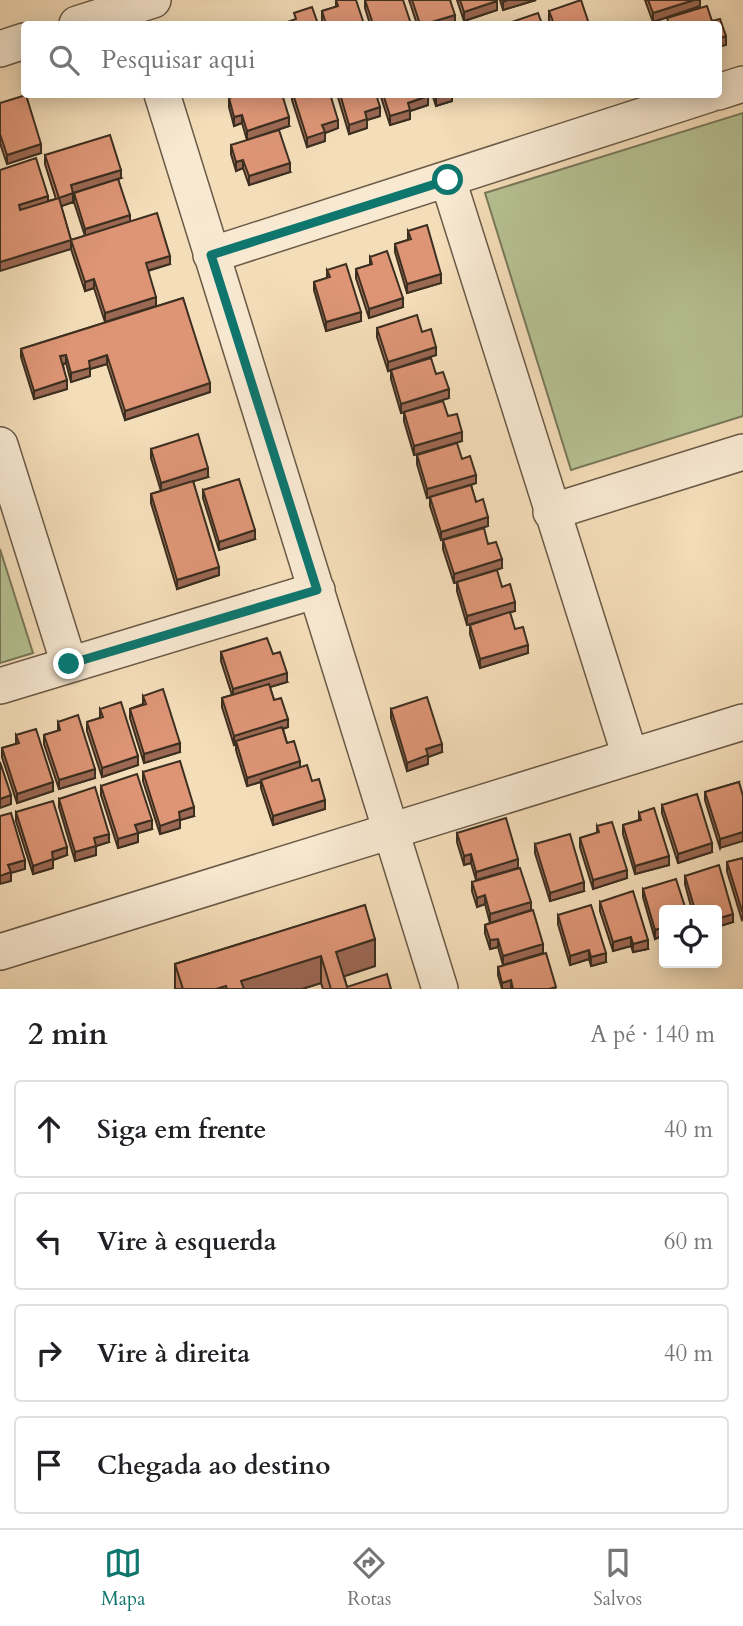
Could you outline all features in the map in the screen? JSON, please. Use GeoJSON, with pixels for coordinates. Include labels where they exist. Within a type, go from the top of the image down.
{"type":"FeatureCollection","features":[{"type":"Feature","properties":{"kind":"street"},"geometry":{"type":"LineString","coordinates":[[89,21],[140,8]]}},
{"type":"Feature","properties":{"kind":"street"},"geometry":{"type":"LineString","coordinates":[[0,49],[21,42]]}},
{"type":"Feature","properties":{"kind":"street"},"geometry":{"type":"LineString","coordinates":[[722,91],[743,84]]}},
{"type":"Feature","properties":{"kind":"street"},"geometry":{"type":"LineString","coordinates":[[163,98],[440,989]]}},
{"type":"Feature","properties":{"kind":"street"},"geometry":{"type":"LineString","coordinates":[[211,255],[698,98]]}},
{"type":"Feature","properties":{"kind":"street"},"geometry":{"type":"LineString","coordinates":[[448,180],[630,756]]}},
{"type":"Feature","properties":{"kind":"street"},"geometry":{"type":"LineString","coordinates":[[0,445],[69,664]]}},
{"type":"Feature","properties":{"kind":"street"},"geometry":{"type":"LineString","coordinates":[[551,512],[743,452]]}},
{"type":"Feature","properties":{"kind":"street"},"geometry":{"type":"LineString","coordinates":[[0,686],[317,590]]}},
{"type":"Feature","properties":{"kind":"street"},"geometry":{"type":"LineString","coordinates":[[0,953],[743,722]]}},
{"type":"Feature","properties":{"kind":"green space"},"geometry":{"type":"Polygon","coordinates":[[[743,113],[743,416],[571,470],[485,193],[743,113]]]}},
{"type":"Feature","properties":{"kind":"green space"},"geometry":{"type":"Polygon","coordinates":[[[0,549],[33,653],[0,663],[0,549]]]}},
{"type":"Feature","properties":{"kind":"building"},"geometry":{"type":"Polygon","coordinates":[[[336,0],[356,0],[363,21],[325,21],[322,11],[338,6],[336,0]]]}},
{"type":"Feature","properties":{"kind":"building"},"geometry":{"type":"Polygon","coordinates":[[[365,0],[403,0],[410,21],[372,21],[365,0]]]}},
{"type":"Feature","properties":{"kind":"building"},"geometry":{"type":"Polygon","coordinates":[[[412,0],[450,0],[455,15],[435,21],[419,21],[412,0]]]}},
{"type":"Feature","properties":{"kind":"building"},"geometry":{"type":"Polygon","coordinates":[[[460,0],[497,0],[497,1],[464,12],[460,0]]]}},
{"type":"Feature","properties":{"kind":"building"},"geometry":{"type":"Polygon","coordinates":[[[581,0],[588,21],[553,21],[549,11],[581,0]]]}},
{"type":"Feature","properties":{"kind":"building"},"geometry":{"type":"Polygon","coordinates":[[[648,0],[694,0],[653,13],[648,0]]]}},
{"type":"Feature","properties":{"kind":"building"},"geometry":{"type":"Polygon","coordinates":[[[707,6],[712,21],[668,21],[667,18],[707,6]]]}},
{"type":"Feature","properties":{"kind":"building"},"geometry":{"type":"Polygon","coordinates":[[[312,7],[317,21],[290,21],[296,19],[294,13],[312,7]]]}},
{"type":"Feature","properties":{"kind":"building"},"geometry":{"type":"Polygon","coordinates":[[[538,13],[541,21],[515,21],[538,13]]]}},
{"type":"Feature","properties":{"kind":"building"},"geometry":{"type":"Polygon","coordinates":[[[21,97],[27,98],[41,144],[7,155],[0,134],[0,103],[21,97]]]}},
{"type":"Feature","properties":{"kind":"building"},"geometry":{"type":"Polygon","coordinates":[[[229,98],[283,98],[289,117],[247,131],[242,115],[234,117],[229,98]]]}},
{"type":"Feature","properties":{"kind":"building"},"geometry":{"type":"Polygon","coordinates":[[[294,98],[331,98],[338,120],[322,125],[325,132],[307,138],[294,98]]]}},
{"type":"Feature","properties":{"kind":"building"},"geometry":{"type":"Polygon","coordinates":[[[341,98],[377,98],[380,107],[365,112],[367,119],[349,125],[341,98]]]}},
{"type":"Feature","properties":{"kind":"building"},"geometry":{"type":"Polygon","coordinates":[[[384,98],[422,98],[408,103],[410,110],[390,116],[384,98]]]}},
{"type":"Feature","properties":{"kind":"building"},"geometry":{"type":"Polygon","coordinates":[[[279,130],[290,163],[249,176],[243,160],[236,162],[231,145],[279,130]]]}},
{"type":"Feature","properties":{"kind":"building"},"geometry":{"type":"Polygon","coordinates":[[[110,135],[121,170],[71,185],[73,193],[59,198],[45,155],[110,135]]]}},
{"type":"Feature","properties":{"kind":"building"},"geometry":{"type":"Polygon","coordinates":[[[36,158],[48,196],[19,205],[20,210],[59,198],[71,240],[0,262],[0,170],[36,158]]]}},
{"type":"Feature","properties":{"kind":"building"},"geometry":{"type":"Polygon","coordinates":[[[118,179],[130,215],[85,229],[74,193],[118,179]]]}},
{"type":"Feature","properties":{"kind":"building"},"geometry":{"type":"Polygon","coordinates":[[[157,213],[170,256],[146,263],[156,297],[105,313],[94,279],[85,282],[71,240],[157,213]]]}},
{"type":"Feature","properties":{"kind":"building"},"geometry":{"type":"Polygon","coordinates":[[[427,225],[441,274],[407,284],[395,244],[411,239],[408,231],[427,225]]]}},
{"type":"Feature","properties":{"kind":"building"},"geometry":{"type":"Polygon","coordinates":[[[387,251],[403,298],[369,309],[356,269],[372,264],[370,257],[387,251]]]}},
{"type":"Feature","properties":{"kind":"building"},"geometry":{"type":"Polygon","coordinates":[[[346,264],[361,312],[326,322],[314,282],[330,277],[327,270],[346,264]]]}},
{"type":"Feature","properties":{"kind":"building"},"geometry":{"type":"Polygon","coordinates":[[[183,298],[210,383],[125,411],[107,355],[89,361],[90,368],[71,373],[66,355],[60,356],[67,380],[34,391],[21,349],[183,298]]]}},
{"type":"Feature","properties":{"kind":"building"},"geometry":{"type":"Polygon","coordinates":[[[417,315],[422,332],[431,329],[436,347],[388,362],[377,328],[417,315]]]}},
{"type":"Feature","properties":{"kind":"building"},"geometry":{"type":"Polygon","coordinates":[[[431,358],[436,374],[443,372],[449,389],[401,404],[391,370],[431,358]]]}},
{"type":"Feature","properties":{"kind":"building"},"geometry":{"type":"Polygon","coordinates":[[[443,401],[448,416],[457,414],[462,432],[414,446],[404,412],[443,401]]]}},
{"type":"Feature","properties":{"kind":"building"},"geometry":{"type":"Polygon","coordinates":[[[198,434],[208,468],[161,483],[151,449],[198,434]]]}},
{"type":"Feature","properties":{"kind":"building"},"geometry":{"type":"Polygon","coordinates":[[[457,443],[462,459],[470,456],[476,475],[427,489],[417,455],[457,443]]]}},
{"type":"Feature","properties":{"kind":"building"},"geometry":{"type":"Polygon","coordinates":[[[239,479],[255,530],[219,542],[203,490],[239,479]]]}},
{"type":"Feature","properties":{"kind":"building"},"geometry":{"type":"Polygon","coordinates":[[[193,481],[219,567],[177,580],[151,494],[193,481]]]}},
{"type":"Feature","properties":{"kind":"building"},"geometry":{"type":"Polygon","coordinates":[[[471,485],[476,502],[483,499],[488,517],[441,532],[430,497],[471,485]]]}},
{"type":"Feature","properties":{"kind":"building"},"geometry":{"type":"Polygon","coordinates":[[[484,528],[488,544],[496,542],[502,559],[454,574],[443,540],[484,528]]]}},
{"type":"Feature","properties":{"kind":"building"},"geometry":{"type":"Polygon","coordinates":[[[497,570],[502,587],[510,584],[515,602],[467,616],[457,582],[497,570]]]}},
{"type":"Feature","properties":{"kind":"building"},"geometry":{"type":"Polygon","coordinates":[[[510,612],[515,629],[523,627],[528,645],[480,659],[470,625],[510,612]]]}},
{"type":"Feature","properties":{"kind":"building"},"geometry":{"type":"Polygon","coordinates":[[[267,638],[273,654],[280,652],[287,673],[233,689],[221,652],[267,638]]]}},
{"type":"Feature","properties":{"kind":"building"},"geometry":{"type":"Polygon","coordinates":[[[269,684],[274,700],[281,698],[288,719],[234,736],[222,698],[269,684]]]}},
{"type":"Feature","properties":{"kind":"building"},"geometry":{"type":"Polygon","coordinates":[[[163,689],[180,743],[144,754],[130,709],[146,704],[143,696],[163,689]]]}},
{"type":"Feature","properties":{"kind":"building"},"geometry":{"type":"Polygon","coordinates":[[[427,697],[442,744],[426,749],[428,755],[407,763],[391,709],[427,697]]]}},
{"type":"Feature","properties":{"kind":"building"},"geometry":{"type":"Polygon","coordinates":[[[121,702],[138,756],[102,768],[87,722],[103,717],[100,709],[121,702]]]}},
{"type":"Feature","properties":{"kind":"building"},"geometry":{"type":"Polygon","coordinates":[[[78,715],[95,769],[59,780],[44,735],[60,730],[58,722],[78,715]]]}},
{"type":"Feature","properties":{"kind":"building"},"geometry":{"type":"Polygon","coordinates":[[[282,727],[287,743],[294,741],[300,761],[247,778],[236,741],[282,727]]]}},
{"type":"Feature","properties":{"kind":"building"},"geometry":{"type":"Polygon","coordinates":[[[36,729],[53,782],[17,794],[2,748],[19,743],[16,735],[36,729]]]}},
{"type":"Feature","properties":{"kind":"building"},"geometry":{"type":"Polygon","coordinates":[[[180,761],[194,807],[179,812],[180,819],[160,826],[143,772],[180,761]]]}},
{"type":"Feature","properties":{"kind":"building"},"geometry":{"type":"Polygon","coordinates":[[[0,762],[11,795],[0,799],[0,762]]]}},
{"type":"Feature","properties":{"kind":"building"},"geometry":{"type":"Polygon","coordinates":[[[307,765],[312,781],[319,779],[325,800],[273,816],[261,780],[307,765]]]}},
{"type":"Feature","properties":{"kind":"building"},"geometry":{"type":"Polygon","coordinates":[[[137,774],[152,820],[135,825],[138,833],[118,839],[101,786],[137,774]]]}},
{"type":"Feature","properties":{"kind":"building"},"geometry":{"type":"Polygon","coordinates":[[[739,782],[743,796],[743,832],[720,839],[705,792],[739,782]]]}},
{"type":"Feature","properties":{"kind":"building"},"geometry":{"type":"Polygon","coordinates":[[[95,787],[109,834],[94,838],[96,846],[75,852],[59,799],[95,787]]]}},
{"type":"Feature","properties":{"kind":"building"},"geometry":{"type":"Polygon","coordinates":[[[697,794],[712,843],[678,854],[662,805],[697,794]]]}},
{"type":"Feature","properties":{"kind":"building"},"geometry":{"type":"Polygon","coordinates":[[[53,801],[67,847],[52,852],[53,859],[33,866],[16,812],[53,801]]]}},
{"type":"Feature","properties":{"kind":"building"},"geometry":{"type":"Polygon","coordinates":[[[654,808],[669,856],[635,866],[623,825],[641,820],[639,813],[654,808]]]}},
{"type":"Feature","properties":{"kind":"building"},"geometry":{"type":"Polygon","coordinates":[[[11,813],[25,860],[8,865],[11,872],[0,876],[0,816],[11,813]]]}},
{"type":"Feature","properties":{"kind":"building"},"geometry":{"type":"Polygon","coordinates":[[[506,818],[518,859],[476,872],[471,854],[464,856],[457,833],[506,818]]]}},
{"type":"Feature","properties":{"kind":"building"},"geometry":{"type":"Polygon","coordinates":[[[612,822],[627,870],[593,880],[580,838],[599,832],[597,826],[612,822]]]}},
{"type":"Feature","properties":{"kind":"building"},"geometry":{"type":"Polygon","coordinates":[[[570,834],[584,882],[550,893],[535,844],[570,834]]]}},
{"type":"Feature","properties":{"kind":"building"},"geometry":{"type":"Polygon","coordinates":[[[743,858],[743,911],[742,911],[727,862],[743,858]]]}},
{"type":"Feature","properties":{"kind":"building"},"geometry":{"type":"Polygon","coordinates":[[[719,865],[733,914],[722,917],[722,905],[694,905],[685,876],[719,865]]]}},
{"type":"Feature","properties":{"kind":"building"},"geometry":{"type":"Polygon","coordinates":[[[520,868],[531,902],[490,914],[485,895],[477,898],[472,882],[520,868]]]}},
{"type":"Feature","properties":{"kind":"building"},"geometry":{"type":"Polygon","coordinates":[[[676,879],[684,905],[659,905],[659,929],[655,930],[643,889],[676,879]]]}},
{"type":"Feature","properties":{"kind":"building"},"geometry":{"type":"Polygon","coordinates":[[[633,891],[648,940],[633,944],[631,937],[613,942],[600,902],[633,891]]]}},
{"type":"Feature","properties":{"kind":"building"},"geometry":{"type":"Polygon","coordinates":[[[365,905],[375,939],[336,952],[347,987],[387,974],[391,989],[331,989],[321,956],[241,981],[244,989],[227,989],[226,986],[216,989],[183,989],[175,964],[365,905]]]}},
{"type":"Feature","properties":{"kind":"building"},"geometry":{"type":"Polygon","coordinates":[[[591,905],[606,953],[591,957],[589,950],[570,956],[558,915],[591,905]]]}},
{"type":"Feature","properties":{"kind":"building"},"geometry":{"type":"Polygon","coordinates":[[[533,910],[543,944],[503,956],[498,939],[490,940],[485,925],[533,910]]]}},
{"type":"Feature","properties":{"kind":"building"},"geometry":{"type":"Polygon","coordinates":[[[546,953],[556,987],[513,989],[511,980],[502,983],[498,967],[546,953]]]}},
{"type":"Feature","properties":{"kind":"route"},"geometry":{"type":"LineString","coordinates":[[69,664],[317,590],[211,255],[448,180]]}}]}
